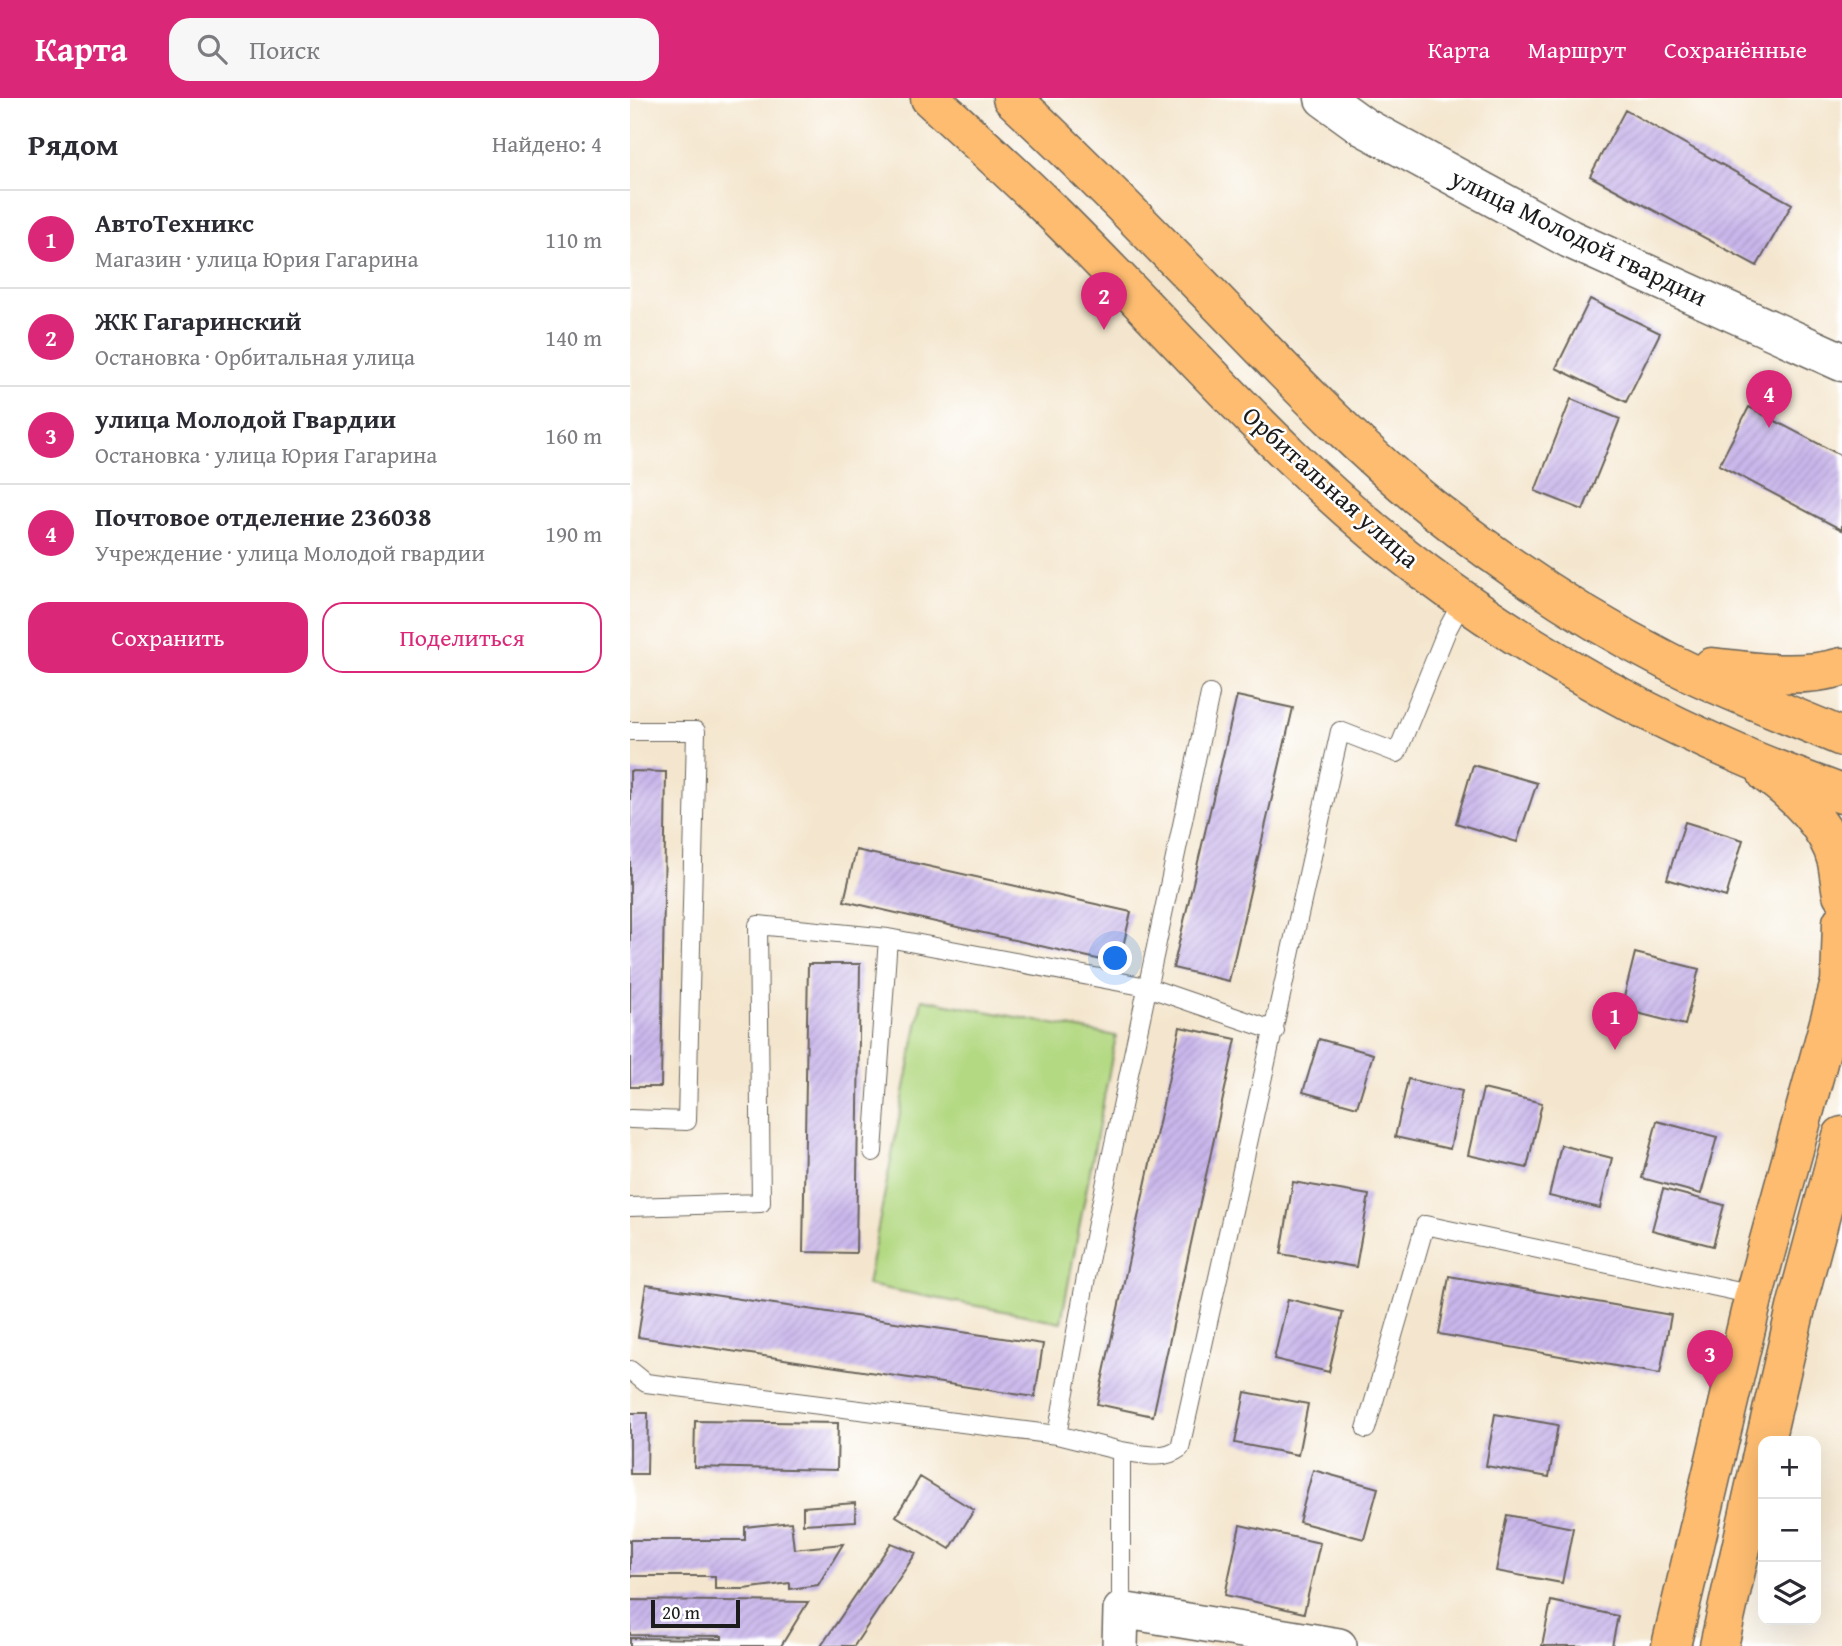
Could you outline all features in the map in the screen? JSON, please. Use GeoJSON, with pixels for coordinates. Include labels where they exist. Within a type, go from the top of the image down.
{"type":"FeatureCollection","features":[{"type":"Feature","properties":{"kind":"main road","name":"Орбитальная улица"},"geometry":{"type":"LineString","coordinates":[[929,98],[1041,201],[1301,466],[1360,520],[1463,600],[1568,669],[1644,709],[1739,754],[1842,794]]}},
{"type":"Feature","properties":{"kind":"main road","name":"Орбитальная улица"},"geometry":{"type":"LineString","coordinates":[[1012,98],[1086,167],[1314,402],[1371,456],[1431,507],[1490,552],[1590,617],[1668,661],[1842,737]]}},
{"type":"Feature","properties":{"kind":"main road"},"geometry":{"type":"LineString","coordinates":[[1668,661],[1766,674],[1822,672],[1842,667]]}},
{"type":"Feature","properties":{"kind":"main road"},"geometry":{"type":"LineString","coordinates":[[1739,754],[1770,776],[1821,827],[1836,860],[1842,894]]}},
{"type":"Feature","properties":{"kind":"main road"},"geometry":{"type":"LineString","coordinates":[[1671,1646],[1754,1295],[1841,980],[1842,922]]}},
{"type":"Feature","properties":{"kind":"main road"},"geometry":{"type":"LineString","coordinates":[[1766,1436],[1797,1304],[1842,1136]]}},
{"type":"Feature","properties":{"kind":"main road"},"geometry":{"type":"LineString","coordinates":[[1719,1646],[1758,1472]]}},
{"type":"Feature","properties":{"kind":"street","name":"улица Молодой гвардии"},"geometry":{"type":"LineString","coordinates":[[1324,98],[1364,127],[1570,239],[1842,362]]}},
{"type":"Feature","properties":{"kind":"street"},"geometry":{"type":"LineString","coordinates":[[1120,1646],[1121,1610],[1339,1646]]}},
{"type":"Feature","properties":{"kind":"lane"},"geometry":{"type":"LineString","coordinates":[[630,1370],[646,1382],[1057,1434],[1121,1451],[1161,1457],[1180,1448],[1340,731],[1397,753],[1447,630],[1463,600]]}},
{"type":"Feature","properties":{"kind":"lane"},"geometry":{"type":"LineString","coordinates":[[1057,1434],[1088,1261],[1210,694]]}},
{"type":"Feature","properties":{"kind":"lane"},"geometry":{"type":"LineString","coordinates":[[630,731],[696,731],[687,1121],[630,1119]]}},
{"type":"Feature","properties":{"kind":"lane"},"geometry":{"type":"LineString","coordinates":[[630,1207],[761,1203],[758,925],[888,938],[1147,987],[1275,1031]]}},
{"type":"Feature","properties":{"kind":"lane"},"geometry":{"type":"LineString","coordinates":[[873,1152],[888,938]]}},
{"type":"Feature","properties":{"kind":"lane"},"geometry":{"type":"LineString","coordinates":[[1366,1429],[1425,1225],[1754,1295]]}},
{"type":"Feature","properties":{"kind":"lane"},"geometry":{"type":"LineString","coordinates":[[1121,1451],[1121,1610]]}},
{"type":"Feature","properties":{"kind":"green space"},"geometry":{"type":"Polygon","coordinates":[[[922,999],[1116,1036],[1061,1322],[867,1285],[922,999]]]}},
{"type":"Feature","properties":{"kind":"building"},"geometry":{"type":"Polygon","coordinates":[[[1625,110],[1792,204],[1757,266],[1590,176],[1625,110]]]}},
{"type":"Feature","properties":{"kind":"building"},"geometry":{"type":"Polygon","coordinates":[[[1590,299],[1660,333],[1626,402],[1556,368],[1590,299]]]}},
{"type":"Feature","properties":{"kind":"building"},"geometry":{"type":"Polygon","coordinates":[[[1571,399],[1620,419],[1583,510],[1535,491],[1571,399]]]}},
{"type":"Feature","properties":{"kind":"building"},"geometry":{"type":"Polygon","coordinates":[[[1749,407],[1842,456],[1842,530],[1719,465],[1749,407]]]}},
{"type":"Feature","properties":{"kind":"building"},"geometry":{"type":"Polygon","coordinates":[[[1237,696],[1293,708],[1229,981],[1173,968],[1237,696]]]}},
{"type":"Feature","properties":{"kind":"building"},"geometry":{"type":"Polygon","coordinates":[[[1473,765],[1537,783],[1517,842],[1456,823],[1473,765]]]}},
{"type":"Feature","properties":{"kind":"building"},"geometry":{"type":"Polygon","coordinates":[[[630,771],[666,772],[661,1087],[630,1087],[630,771]]]}},
{"type":"Feature","properties":{"kind":"building"},"geometry":{"type":"Polygon","coordinates":[[[1685,822],[1743,840],[1726,897],[1667,879],[1685,822]]]}},
{"type":"Feature","properties":{"kind":"building"},"geometry":{"type":"Polygon","coordinates":[[[856,850],[1131,912],[1119,964],[844,901],[856,850]]]}},
{"type":"Feature","properties":{"kind":"building"},"geometry":{"type":"Polygon","coordinates":[[[1635,953],[1699,969],[1685,1025],[1621,1009],[1635,953]]]}},
{"type":"Feature","properties":{"kind":"building"},"geometry":{"type":"Polygon","coordinates":[[[808,964],[860,964],[856,1253],[803,1252],[808,964]]]}},
{"type":"Feature","properties":{"kind":"building"},"geometry":{"type":"Polygon","coordinates":[[[1180,1027],[1236,1039],[1153,1416],[1097,1404],[1180,1027]]]}},
{"type":"Feature","properties":{"kind":"building"},"geometry":{"type":"Polygon","coordinates":[[[1319,1039],[1373,1054],[1357,1107],[1303,1092],[1319,1039]]]}},
{"type":"Feature","properties":{"kind":"building"},"geometry":{"type":"Polygon","coordinates":[[[1408,1079],[1462,1091],[1450,1149],[1395,1137],[1408,1079]]]}},
{"type":"Feature","properties":{"kind":"building"},"geometry":{"type":"Polygon","coordinates":[[[1483,1089],[1542,1103],[1527,1168],[1468,1155],[1483,1089]]]}},
{"type":"Feature","properties":{"kind":"building"},"geometry":{"type":"Polygon","coordinates":[[[1657,1121],[1717,1137],[1701,1194],[1642,1178],[1657,1121]]]}},
{"type":"Feature","properties":{"kind":"building"},"geometry":{"type":"Polygon","coordinates":[[[1561,1145],[1612,1158],[1600,1208],[1549,1196],[1561,1145]]]}},
{"type":"Feature","properties":{"kind":"building"},"geometry":{"type":"Polygon","coordinates":[[[1293,1182],[1369,1195],[1356,1267],[1281,1254],[1293,1182]]]}},
{"type":"Feature","properties":{"kind":"building"},"geometry":{"type":"Polygon","coordinates":[[[1663,1189],[1724,1205],[1713,1246],[1652,1230],[1663,1189]]]}},
{"type":"Feature","properties":{"kind":"building"},"geometry":{"type":"Polygon","coordinates":[[[1449,1276],[1671,1315],[1660,1374],[1439,1334],[1449,1276]]]}},
{"type":"Feature","properties":{"kind":"building"},"geometry":{"type":"Polygon","coordinates":[[[646,1285],[1043,1344],[1035,1397],[638,1337],[646,1285]]]}},
{"type":"Feature","properties":{"kind":"building"},"geometry":{"type":"Polygon","coordinates":[[[1288,1299],[1343,1312],[1329,1372],[1274,1359],[1288,1299]]]}},
{"type":"Feature","properties":{"kind":"building"},"geometry":{"type":"Polygon","coordinates":[[[1245,1392],[1308,1404],[1298,1455],[1235,1443],[1245,1392]]]}},
{"type":"Feature","properties":{"kind":"building"},"geometry":{"type":"Polygon","coordinates":[[[630,1413],[648,1413],[647,1474],[630,1474],[630,1413]]]}},
{"type":"Feature","properties":{"kind":"building"},"geometry":{"type":"Polygon","coordinates":[[[1495,1414],[1558,1425],[1549,1477],[1486,1466],[1495,1414]]]}},
{"type":"Feature","properties":{"kind":"building"},"geometry":{"type":"Polygon","coordinates":[[[695,1421],[838,1423],[837,1470],[694,1467],[695,1421]]]}},
{"type":"Feature","properties":{"kind":"building"},"geometry":{"type":"Polygon","coordinates":[[[1313,1470],[1378,1488],[1364,1539],[1299,1522],[1313,1470]]]}},
{"type":"Feature","properties":{"kind":"building"},"geometry":{"type":"Polygon","coordinates":[[[920,1477],[974,1510],[950,1549],[896,1516],[920,1477]]]}},
{"type":"Feature","properties":{"kind":"building"},"geometry":{"type":"Polygon","coordinates":[[[855,1503],[856,1521],[803,1524],[803,1507],[855,1503]]]}},
{"type":"Feature","properties":{"kind":"building"},"geometry":{"type":"Polygon","coordinates":[[[1507,1515],[1573,1528],[1562,1583],[1496,1571],[1507,1515]]]}},
{"type":"Feature","properties":{"kind":"building"},"geometry":{"type":"Polygon","coordinates":[[[791,1522],[794,1549],[843,1544],[818,1585],[790,1589],[790,1583],[744,1589],[715,1589],[715,1576],[630,1576],[630,1540],[745,1540],[745,1527],[791,1522]]]}},
{"type":"Feature","properties":{"kind":"building"},"geometry":{"type":"Polygon","coordinates":[[[1240,1525],[1320,1543],[1304,1613],[1225,1595],[1240,1525]]]}},
{"type":"Feature","properties":{"kind":"building"},"geometry":{"type":"Polygon","coordinates":[[[891,1543],[916,1553],[854,1646],[821,1646],[891,1543]]]}},
{"type":"Feature","properties":{"kind":"building"},"geometry":{"type":"Polygon","coordinates":[[[630,1600],[808,1602],[781,1646],[630,1646],[630,1638],[722,1639],[722,1636],[630,1635],[630,1600]]]}},
{"type":"Feature","properties":{"kind":"building"},"geometry":{"type":"Polygon","coordinates":[[[1551,1601],[1618,1616],[1612,1646],[1542,1646],[1551,1601]]]}},
{"type":"Feature","properties":{"kind":"place","name":"ЖК Гагаринский"},"geometry":{"type":"Point","coordinates":[1104,330]}},
{"type":"Feature","properties":{"kind":"place","name":"Почтовое отделение 236038"},"geometry":{"type":"Point","coordinates":[1769,428]}},
{"type":"Feature","properties":{"kind":"place","name":"АвтоТехникс"},"geometry":{"type":"Point","coordinates":[1615,1050]}},
{"type":"Feature","properties":{"kind":"place","name":"улица Молодой Гвардии"},"geometry":{"type":"Point","coordinates":[1710,1388]}}]}
